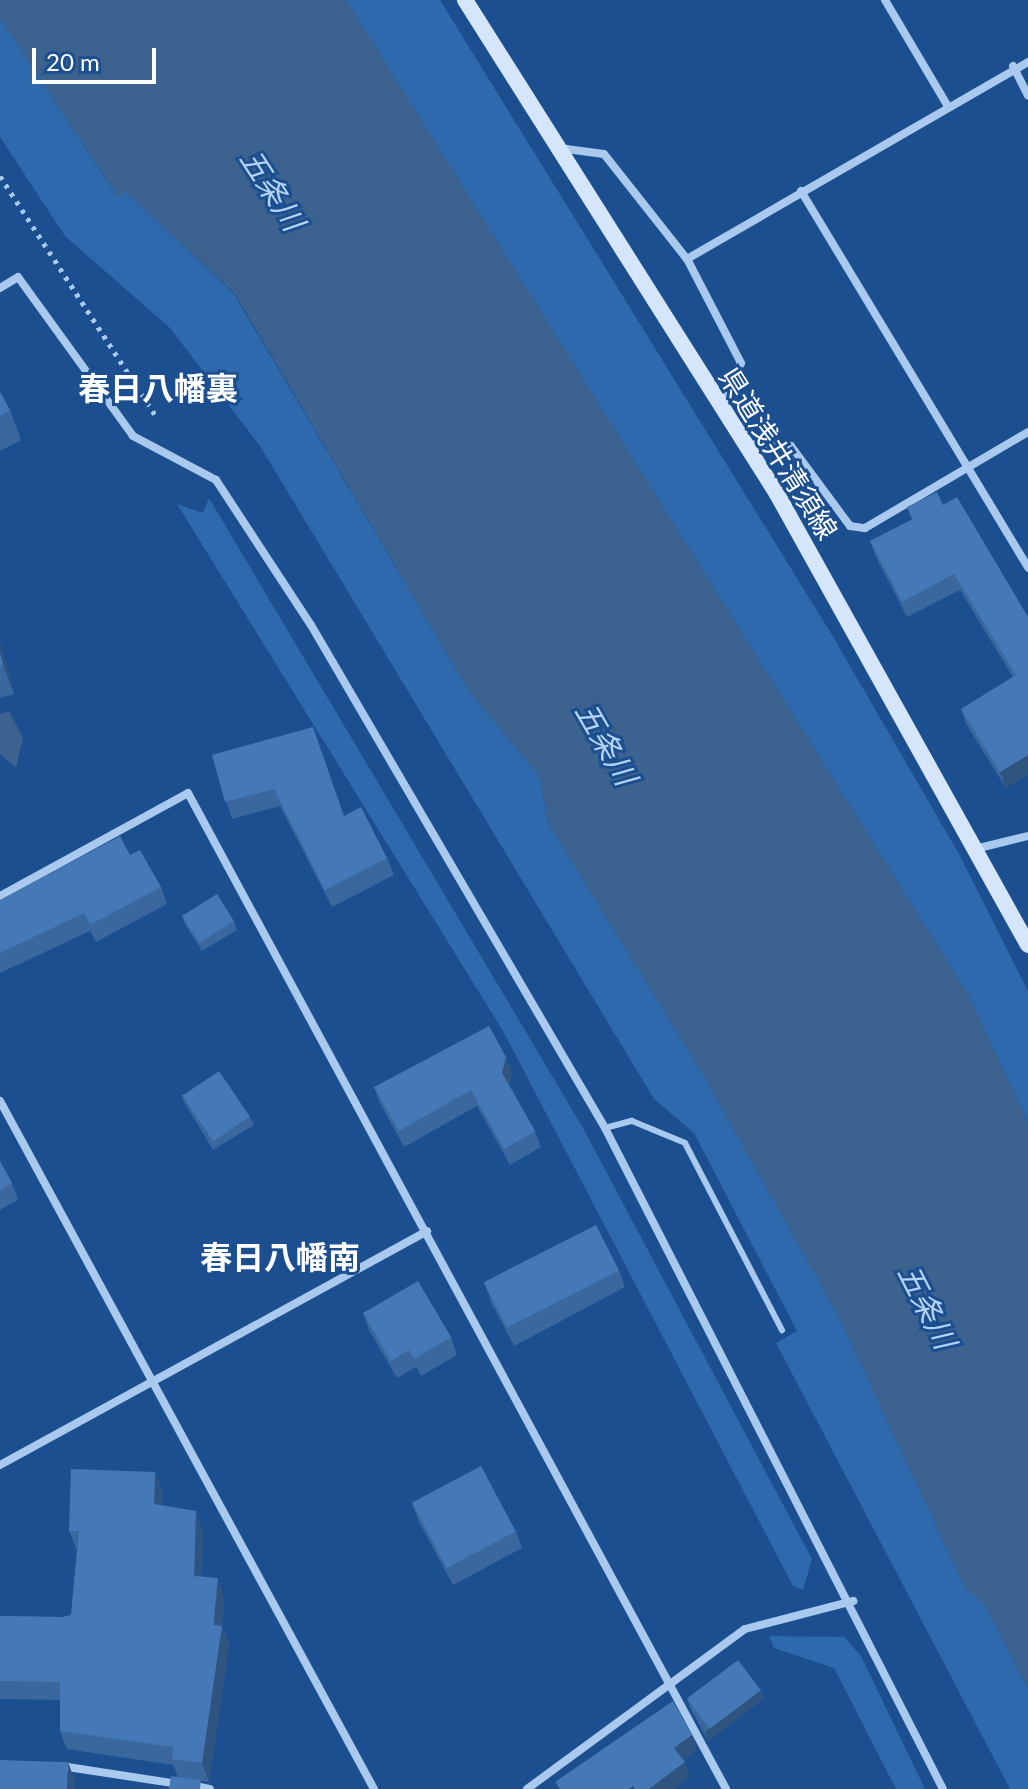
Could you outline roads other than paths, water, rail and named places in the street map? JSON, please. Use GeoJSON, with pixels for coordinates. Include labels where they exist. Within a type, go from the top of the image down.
{"type":"FeatureCollection","features":[{"type":"Feature","properties":{"kind":"main road","name":"県道浅井清須線"},"geometry":{"type":"LineString","coordinates":[[465,0],[745,444],[979,848],[1028,945]]}},
{"type":"Feature","properties":{"kind":"street"},"geometry":{"type":"LineString","coordinates":[[885,0],[947,105]]}},
{"type":"Feature","properties":{"kind":"street"},"geometry":{"type":"LineString","coordinates":[[687,259],[1013,66],[1028,62]]}},
{"type":"Feature","properties":{"kind":"street"},"geometry":{"type":"LineString","coordinates":[[1013,66],[1028,95]]}},
{"type":"Feature","properties":{"kind":"street"},"geometry":{"type":"LineString","coordinates":[[557,147],[604,154],[687,259],[741,363],[720,407]]}},
{"type":"Feature","properties":{"kind":"street"},"geometry":{"type":"LineString","coordinates":[[801,191],[1028,568]]}},
{"type":"Feature","properties":{"kind":"street"},"geometry":{"type":"LineString","coordinates":[[0,288],[18,277],[133,436],[216,480],[311,625],[605,1128],[853,1601],[943,1789]]}},
{"type":"Feature","properties":{"kind":"street"},"geometry":{"type":"LineString","coordinates":[[745,444],[791,446],[850,526],[865,528],[1028,432]]}},
{"type":"Feature","properties":{"kind":"street"},"geometry":{"type":"LineString","coordinates":[[0,896],[188,793],[726,1789]]}},
{"type":"Feature","properties":{"kind":"street"},"geometry":{"type":"LineString","coordinates":[[979,848],[1028,836]]}},
{"type":"Feature","properties":{"kind":"street"},"geometry":{"type":"LineString","coordinates":[[0,1101],[374,1789]]}},
{"type":"Feature","properties":{"kind":"street"},"geometry":{"type":"LineString","coordinates":[[0,1465],[427,1231]]}},
{"type":"Feature","properties":{"kind":"street"},"geometry":{"type":"LineString","coordinates":[[527,1789],[667,1681],[745,1629],[853,1601]]}},
{"type":"Feature","properties":{"kind":"street"},"geometry":{"type":"LineString","coordinates":[[46,1765],[210,1789]]}},
{"type":"Feature","properties":{"kind":"lane"},"geometry":{"type":"LineString","coordinates":[[605,1128],[632,1121],[685,1143],[782,1330]]}},
{"type":"Feature","properties":{"kind":"water","name":"五条川"},"geometry":{"type":"Polygon","coordinates":[[[0,0],[346,0],[970,998],[1028,1123],[1028,1688],[984,1604],[965,1588],[839,1317],[702,1073],[548,823],[540,777],[469,691],[235,294],[126,192],[118,197],[0,18],[0,0]]]}},
{"type":"Feature","properties":{"kind":"water"},"geometry":{"type":"Polygon","coordinates":[[[9,711],[23,738],[16,768],[0,754],[0,714],[9,711]]]}},
{"type":"Feature","properties":{"kind":"district","name":"春日八幡裏"},"geometry":{"type":"Point","coordinates":[158,388]}},
{"type":"Feature","properties":{"kind":"district","name":"春日八幡南"},"geometry":{"type":"Point","coordinates":[280,1257]}}]}
